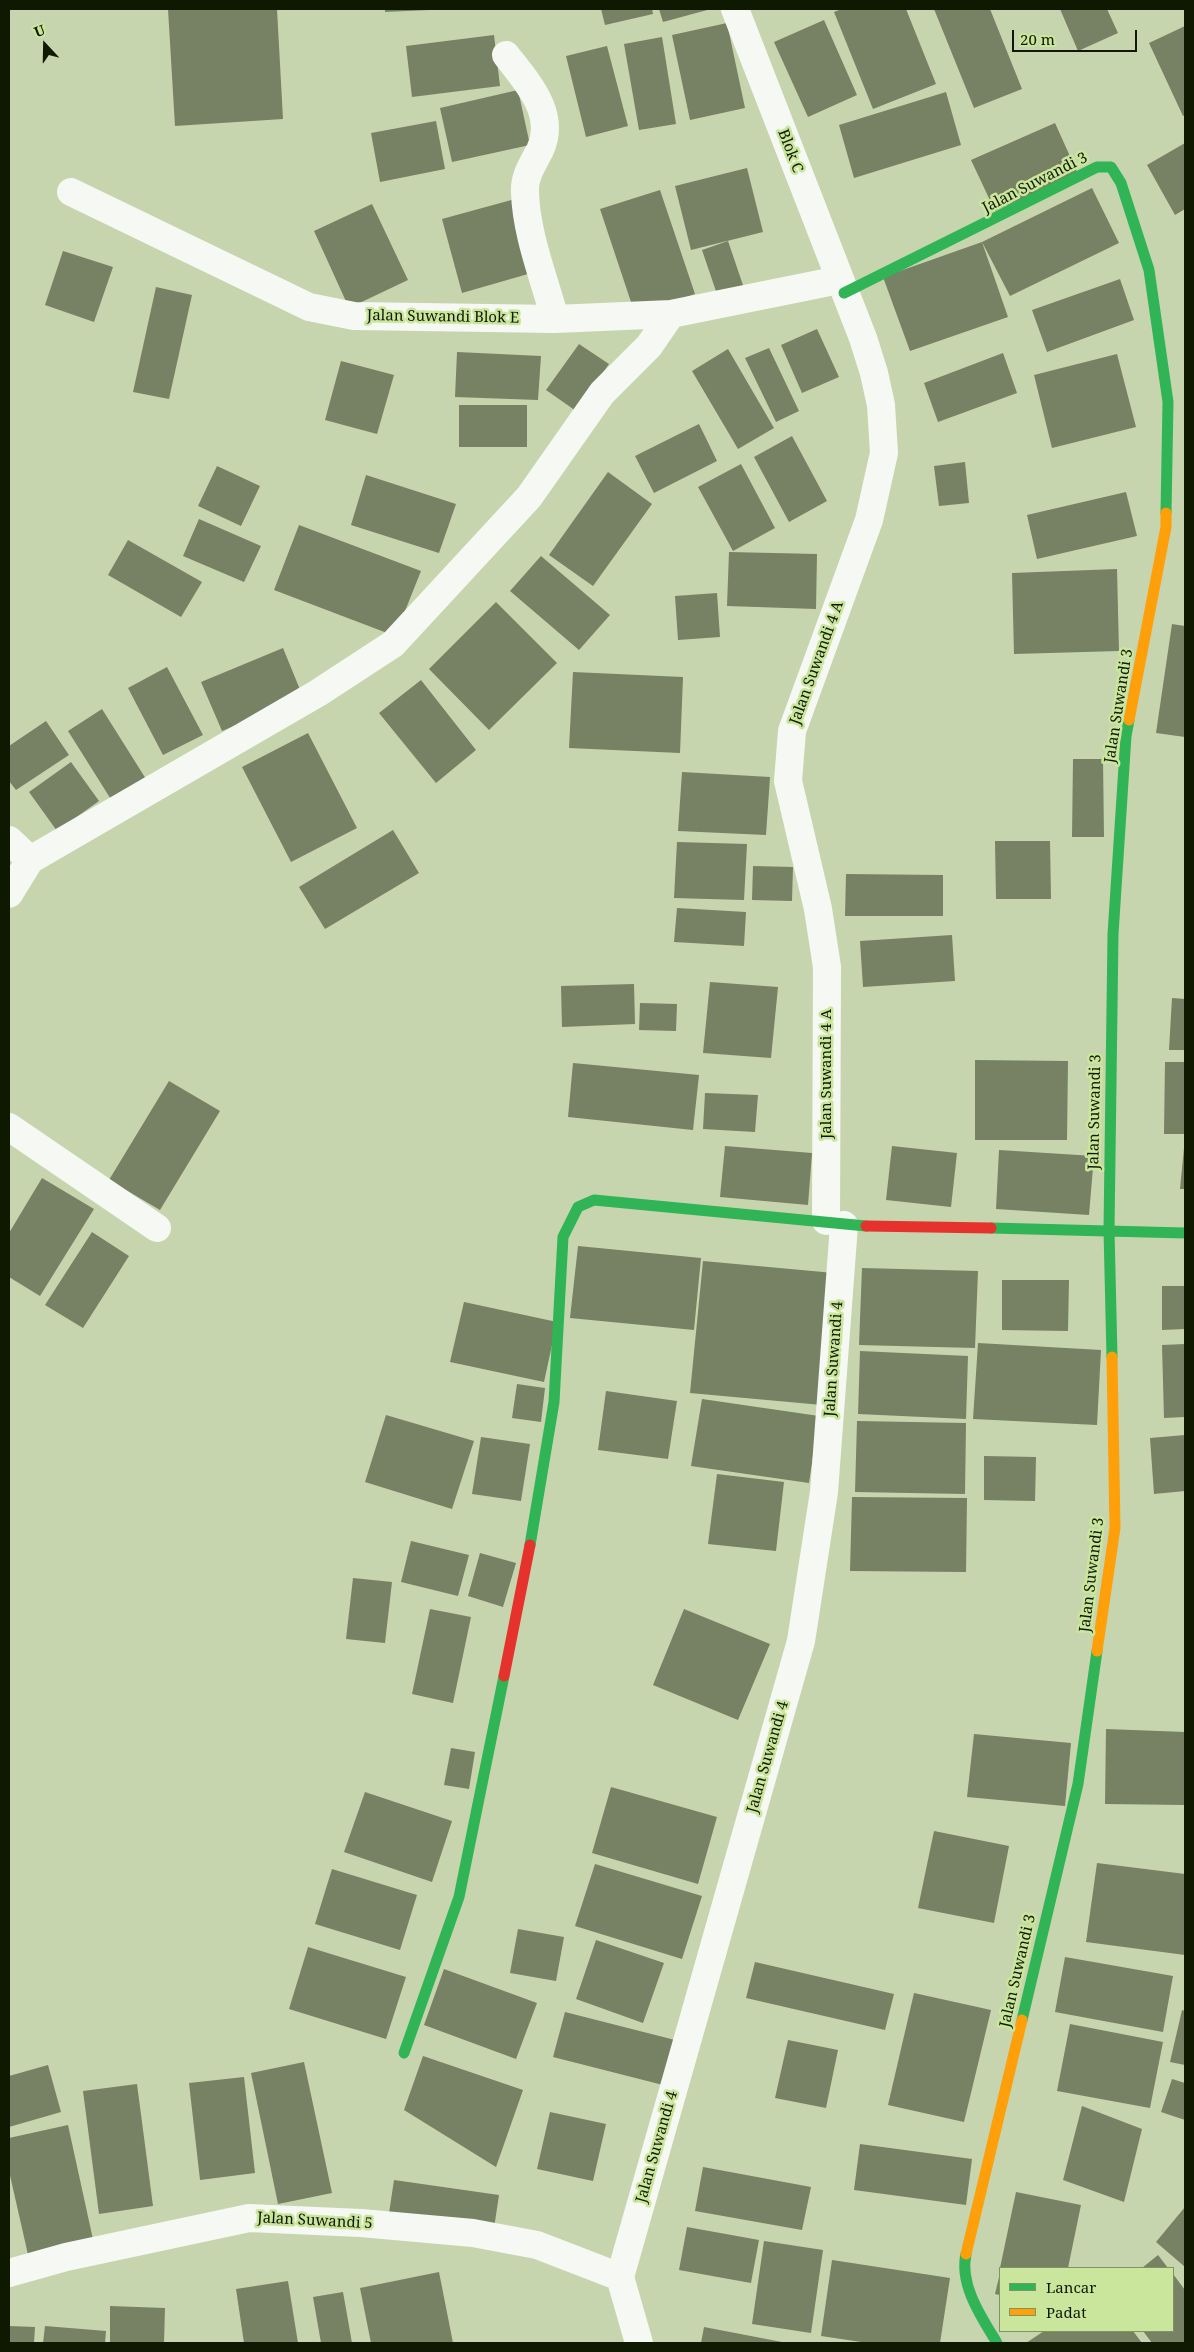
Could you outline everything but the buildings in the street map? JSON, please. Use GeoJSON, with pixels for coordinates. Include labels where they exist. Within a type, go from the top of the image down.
{"type":"FeatureCollection","features":[{"type":"Feature","properties":{"kind":"street","name":"Blok C"},"geometry":{"type":"LineString","coordinates":[[735,9],[842,287]]}},
{"type":"Feature","properties":{"kind":"street"},"geometry":{"type":"LineString","coordinates":[[506,55],[535,92],[544,116],[545,135],[541,149],[529,170],[524,190],[527,215],[555,318]]}},
{"type":"Feature","properties":{"kind":"street","name":"Jalan Suwandi 3"},"geometry":{"type":"LineString","coordinates":[[842,287],[978,228],[1097,167],[1111,167],[1122,183],[1149,270],[1168,402],[1166,527],[1126,736],[1113,934],[1109,1230],[1115,1528],[1078,1784],[966,2260],[966,2282],[973,2302],[997,2343]]}},
{"type":"Feature","properties":{"kind":"street","name":"Jalan Suwandi Blok E"},"geometry":{"type":"LineString","coordinates":[[71,192],[309,307],[354,316],[555,318],[671,314],[842,287]]}},
{"type":"Feature","properties":{"kind":"street","name":"Jalan Suwandi 4 A"},"geometry":{"type":"LineString","coordinates":[[835,1223],[827,967],[818,909],[788,781],[792,731],[869,520],[884,453],[881,405],[874,373],[842,287]]}},
{"type":"Feature","properties":{"kind":"street"},"geometry":{"type":"LineString","coordinates":[[9,894],[30,860],[318,693],[393,644],[529,498],[602,393],[649,346],[671,314]]}},
{"type":"Feature","properties":{"kind":"street"},"geometry":{"type":"LineString","coordinates":[[9,840],[30,860]]}},
{"type":"Feature","properties":{"kind":"street"},"geometry":{"type":"LineString","coordinates":[[9,1127],[158,1228]]}},
{"type":"Feature","properties":{"kind":"street"},"geometry":{"type":"LineString","coordinates":[[404,2053],[459,1896],[482,1791],[541,1486],[552,1411],[563,1237],[578,1207],[594,1200],[835,1223],[1185,1233]]}},
{"type":"Feature","properties":{"kind":"street","name":"Jalan Suwandi 4"},"geometry":{"type":"LineString","coordinates":[[620,2277],[801,1641],[824,1492],[835,1223]]}},
{"type":"Feature","properties":{"kind":"street","name":"Jalan Suwandi 5"},"geometry":{"type":"LineString","coordinates":[[9,2273],[66,2257],[248,2218],[361,2223],[473,2233],[537,2244],[620,2277]]}},
{"type":"Feature","properties":{"kind":"street"},"geometry":{"type":"LineString","coordinates":[[620,2277],[639,2343]]}},
{"type":"Feature","properties":{"kind":"traffic: fast"},"geometry":{"type":"LineString","coordinates":[[844,293],[1097,167],[1111,167],[1121,183],[1149,270],[1168,402],[1166,513]]}},
{"type":"Feature","properties":{"kind":"traffic: fast"},"geometry":{"type":"LineString","coordinates":[[1112,1357],[1109,1230],[1113,934],[1126,736],[1129,720]]}},
{"type":"Feature","properties":{"kind":"traffic: fast"},"geometry":{"type":"LineString","coordinates":[[530,1545],[554,1402],[563,1237],[578,1207],[594,1200],[866,1226]]}},
{"type":"Feature","properties":{"kind":"traffic: fast"},"geometry":{"type":"LineString","coordinates":[[991,1228],[1185,1233]]}},
{"type":"Feature","properties":{"kind":"traffic: fast"},"geometry":{"type":"LineString","coordinates":[[1022,2020],[1078,1784],[1097,1651]]}},
{"type":"Feature","properties":{"kind":"traffic: fast"},"geometry":{"type":"LineString","coordinates":[[404,2053],[459,1897],[504,1676]]}},
{"type":"Feature","properties":{"kind":"traffic: fast"},"geometry":{"type":"LineString","coordinates":[[966,2254],[966,2277],[973,2301],[997,2343]]}},
{"type":"Feature","properties":{"kind":"traffic: slow"},"geometry":{"type":"LineString","coordinates":[[1129,720],[1166,527],[1166,513]]}},
{"type":"Feature","properties":{"kind":"traffic: slow"},"geometry":{"type":"LineString","coordinates":[[1097,1651],[1115,1528],[1112,1357]]}},
{"type":"Feature","properties":{"kind":"traffic: slow"},"geometry":{"type":"LineString","coordinates":[[966,2254],[1022,2020]]}},
{"type":"Feature","properties":{"kind":"traffic: jam"},"geometry":{"type":"LineString","coordinates":[[866,1226],[991,1228]]}},
{"type":"Feature","properties":{"kind":"traffic: jam"},"geometry":{"type":"LineString","coordinates":[[504,1676],[530,1545]]}}]}
